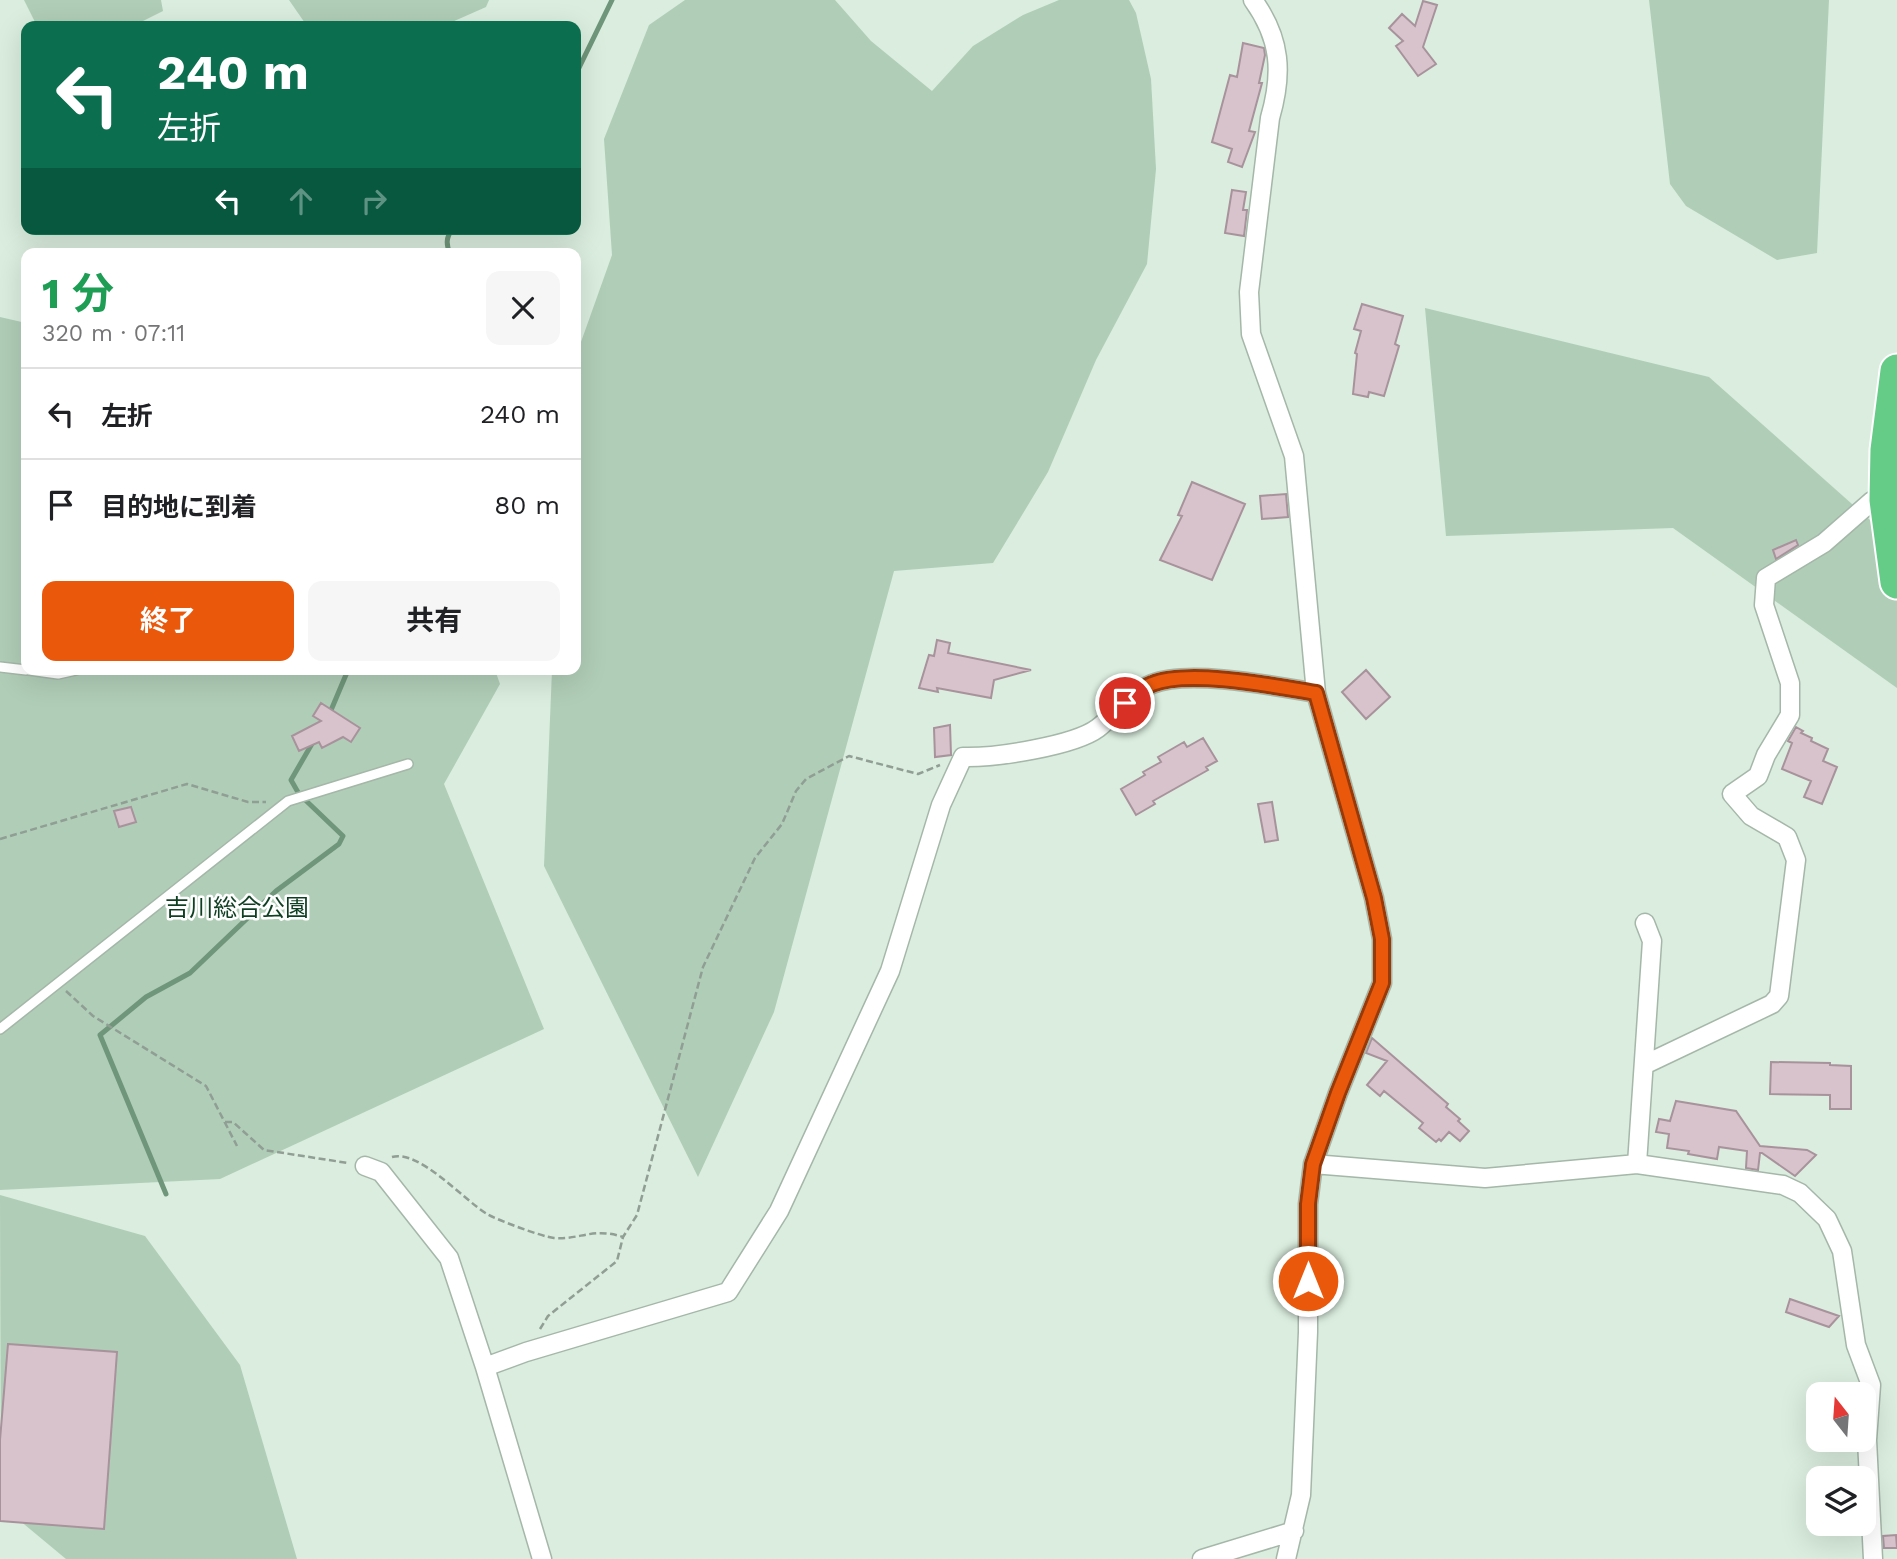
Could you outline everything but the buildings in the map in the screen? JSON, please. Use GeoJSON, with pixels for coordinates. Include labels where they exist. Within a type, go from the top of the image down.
{"type":"FeatureCollection","features":[{"type":"Feature","properties":{"kind":"highway"},"geometry":{"type":"LineString","coordinates":[[1897,371],[1887,450],[1886,500],[1897,582]]}},
{"type":"Feature","properties":{"kind":"street"},"geometry":{"type":"LineString","coordinates":[[1253,0],[1264,15],[1279,54],[1277,93],[1269,118],[1249,292],[1251,334],[1294,456],[1316,693],[1374,898],[1382,939],[1382,983],[1313,1164],[1308,1204],[1308,1332],[1301,1495],[1286,1559]]}},
{"type":"Feature","properties":{"kind":"street"},"geometry":{"type":"LineString","coordinates":[[1644,1065],[1772,1004],[1779,996],[1796,860],[1787,837],[1751,816],[1732,794],[1758,776],[1766,755],[1790,715],[1790,683],[1764,605],[1766,578],[1824,543],[1872,502],[1886,500]]}},
{"type":"Feature","properties":{"kind":"street"},"geometry":{"type":"LineString","coordinates":[[485,1367],[526,1352],[728,1292],[779,1211],[890,971],[941,805],[963,757],[981,757],[1075,739],[1097,729],[1140,690],[1153,683],[1183,677],[1316,693]]}},
{"type":"Feature","properties":{"kind":"street"},"geometry":{"type":"LineString","coordinates":[[1637,1164],[1652,940],[1645,923]]}},
{"type":"Feature","properties":{"kind":"street"},"geometry":{"type":"LineString","coordinates":[[1313,1164],[1485,1178],[1637,1164],[1783,1185],[1800,1193],[1827,1219],[1842,1251],[1856,1345],[1871,1385],[1867,1440],[1873,1559]]}},
{"type":"Feature","properties":{"kind":"street"},"geometry":{"type":"LineString","coordinates":[[365,1166],[381,1172],[449,1258],[485,1367],[542,1559]]}},
{"type":"Feature","properties":{"kind":"street"},"geometry":{"type":"LineString","coordinates":[[1202,1559],[1294,1531]]}},
{"type":"Feature","properties":{"kind":"lane"},"geometry":{"type":"LineString","coordinates":[[0,667],[21,669]]}},
{"type":"Feature","properties":{"kind":"lane"},"geometry":{"type":"LineString","coordinates":[[0,1029],[288,802],[408,764]]}},
{"type":"Feature","properties":{"kind":"path"},"geometry":{"type":"LineString","coordinates":[[526,1352],[548,1316],[617,1261],[623,1237],[637,1215],[703,967],[755,858],[782,824],[796,791],[806,779],[849,756],[918,774],[963,757]]}},
{"type":"Feature","properties":{"kind":"path"},"geometry":{"type":"LineString","coordinates":[[0,839],[187,784],[248,803],[288,802]]}},
{"type":"Feature","properties":{"kind":"path"},"geometry":{"type":"LineString","coordinates":[[59,984],[93,1016],[206,1086],[237,1146]]}},
{"type":"Feature","properties":{"kind":"path"},"geometry":{"type":"LineString","coordinates":[[225,1122],[233,1122],[264,1150],[365,1166],[398,1156],[429,1168],[488,1214],[553,1238],[606,1231],[623,1237]]}},
{"type":"Feature","properties":{"kind":"green space"},"geometry":{"type":"Polygon","coordinates":[[[24,0],[161,0],[163,11],[143,21],[34,21],[24,0]]]}},
{"type":"Feature","properties":{"kind":"green space"},"geometry":{"type":"Polygon","coordinates":[[[289,0],[489,0],[486,7],[454,21],[304,21],[289,0]]]}},
{"type":"Feature","properties":{"kind":"green space"},"geometry":{"type":"Polygon","coordinates":[[[685,0],[835,0],[871,41],[932,91],[973,46],[1023,15],[1059,0],[1129,0],[1136,13],[1151,79],[1156,169],[1147,264],[1096,360],[1048,472],[993,563],[894,571],[774,1012],[698,1177],[544,866],[552,675],[581,675],[581,342],[612,255],[604,139],[649,25],[685,0]]]}},
{"type":"Feature","properties":{"kind":"green space"},"geometry":{"type":"Polygon","coordinates":[[[1649,0],[1829,0],[1817,253],[1777,260],[1686,206],[1670,184],[1649,0]]]}},
{"type":"Feature","properties":{"kind":"green space"},"geometry":{"type":"Polygon","coordinates":[[[1425,308],[1709,377],[1897,544],[1897,688],[1673,528],[1446,536],[1425,308]]]}},
{"type":"Feature","properties":{"kind":"green space","name":"吉川総合公園"},"geometry":{"type":"Polygon","coordinates":[[[0,317],[21,322],[21,675],[497,675],[500,684],[444,784],[544,1029],[220,1179],[0,1190],[0,317]]]}},
{"type":"Feature","properties":{"kind":"green space"},"geometry":{"type":"Polygon","coordinates":[[[0,1195],[145,1236],[240,1365],[297,1559],[66,1559],[1,1505],[0,1195]]]}},
{"type":"Feature","properties":{"kind":"waterway"},"geometry":{"type":"LineString","coordinates":[[581,64],[612,0]]}},
{"type":"Feature","properties":{"kind":"waterway"},"geometry":{"type":"LineString","coordinates":[[448,248],[449,235]]}},
{"type":"Feature","properties":{"kind":"waterway"},"geometry":{"type":"LineString","coordinates":[[329,715],[346,675]]}},
{"type":"Feature","properties":{"kind":"waterway"},"geometry":{"type":"LineString","coordinates":[[166,1194],[100,1035],[146,997],[190,973],[276,891],[339,844],[343,836],[299,794],[291,780],[313,742]]}},
{"type":"Feature","properties":{"kind":"route"},"geometry":{"type":"LineString","coordinates":[[1125,703],[1153,683],[1183,677],[1316,693],[1374,898],[1382,939],[1382,983],[1313,1164],[1308,1204],[1308,1281]]}}]}
